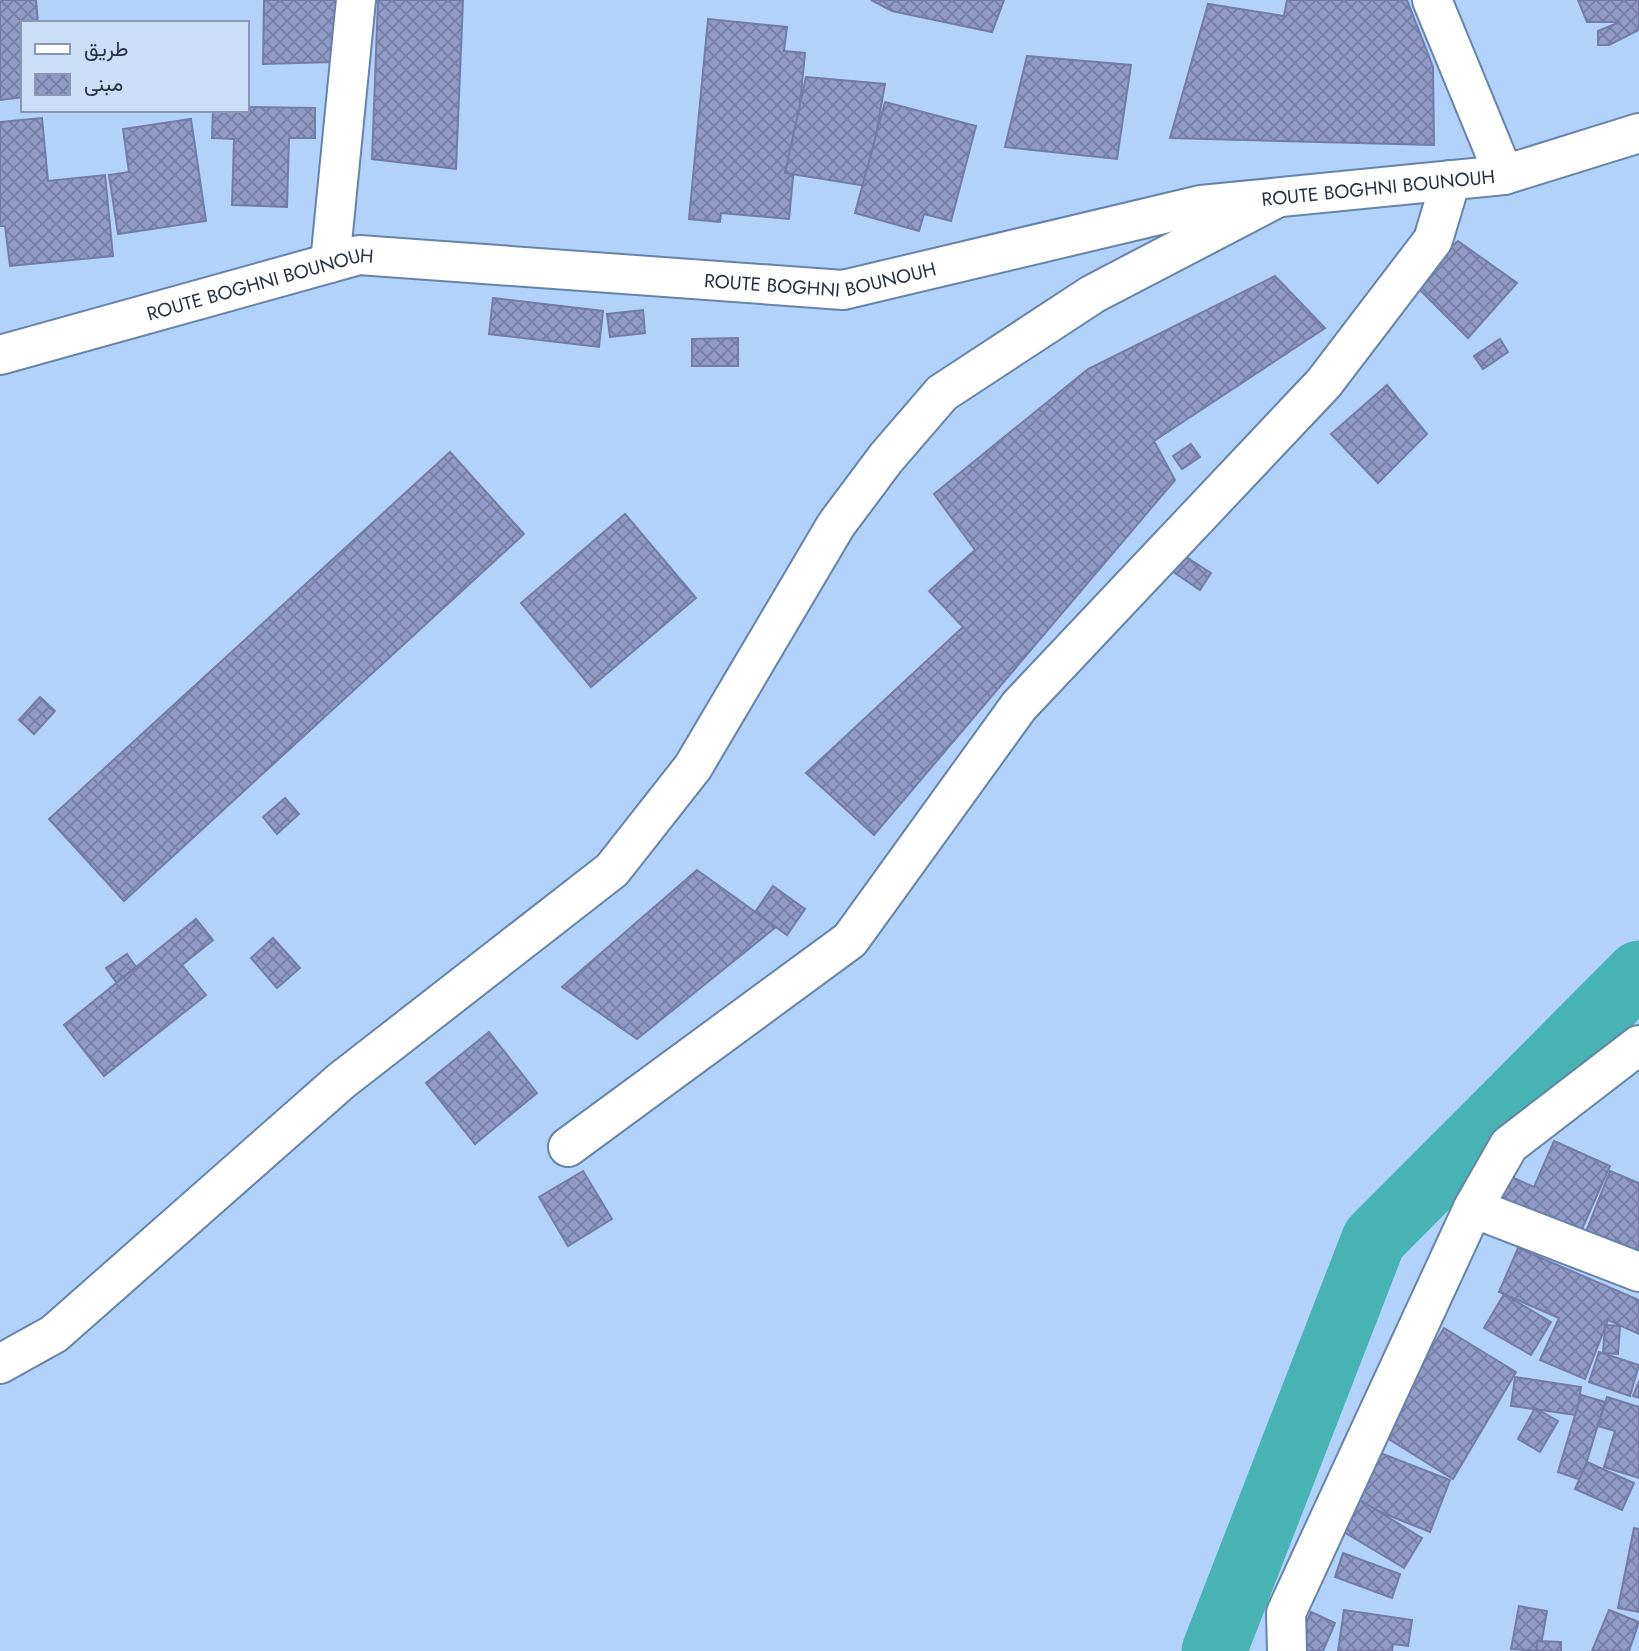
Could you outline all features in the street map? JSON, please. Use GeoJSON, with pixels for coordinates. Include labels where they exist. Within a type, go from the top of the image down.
{"type":"FeatureCollection","features":[{"type":"Feature","properties":{"kind":"street"},"geometry":{"type":"LineString","coordinates":[[330,263],[356,0]]}},
{"type":"Feature","properties":{"kind":"street"},"geometry":{"type":"LineString","coordinates":[[1432,0],[1504,175]]}},
{"type":"Feature","properties":{"kind":"street","name":"ROUTE BOGHNI BOUNOUH"},"geometry":{"type":"LineString","coordinates":[[0,355],[359,255],[843,290],[1201,205],[1504,175],[1639,133]]}},
{"type":"Feature","properties":{"kind":"street"},"geometry":{"type":"LineString","coordinates":[[568,1147],[850,940],[1020,706],[1324,383],[1433,240],[1451,180]]}},
{"type":"Feature","properties":{"kind":"street"},"geometry":{"type":"LineString","coordinates":[[0,1364],[54,1334],[341,1081],[612,870],[693,768],[836,525],[886,458],[942,393],[1093,294],[1277,198]]}},
{"type":"Feature","properties":{"kind":"street"},"geometry":{"type":"LineString","coordinates":[[1287,1651],[1286,1613],[1473,1209],[1509,1145],[1639,1045]]}},
{"type":"Feature","properties":{"kind":"street"},"geometry":{"type":"LineString","coordinates":[[1473,1209],[1639,1272]]}},
{"type":"Feature","properties":{"kind":"building"},"geometry":{"type":"Polygon","coordinates":[[[0,0],[36,0],[38,21],[21,21],[21,97],[0,100],[0,0]]]}},
{"type":"Feature","properties":{"kind":"building"},"geometry":{"type":"Polygon","coordinates":[[[264,0],[339,0],[334,62],[263,64],[264,0]]]}},
{"type":"Feature","properties":{"kind":"building"},"geometry":{"type":"Polygon","coordinates":[[[378,0],[463,0],[456,169],[372,159],[378,0]]]}},
{"type":"Feature","properties":{"kind":"building"},"geometry":{"type":"Polygon","coordinates":[[[871,0],[1004,0],[992,32],[892,11],[871,0]]]}},
{"type":"Feature","properties":{"kind":"building"},"geometry":{"type":"Polygon","coordinates":[[[1287,0],[1407,0],[1433,67],[1434,145],[1170,138],[1208,4],[1284,16],[1287,0]]]}},
{"type":"Feature","properties":{"kind":"building"},"geometry":{"type":"Polygon","coordinates":[[[1578,0],[1639,0],[1639,30],[1609,45],[1598,45],[1598,31],[1620,22],[1587,22],[1578,0]]]}},
{"type":"Feature","properties":{"kind":"building"},"geometry":{"type":"Polygon","coordinates":[[[708,19],[787,27],[784,51],[805,53],[789,219],[721,213],[720,222],[689,219],[708,19]]]}},
{"type":"Feature","properties":{"kind":"building"},"geometry":{"type":"Polygon","coordinates":[[[1027,56],[1131,65],[1117,159],[1005,147],[1027,56]]]}},
{"type":"Feature","properties":{"kind":"building"},"geometry":{"type":"Polygon","coordinates":[[[806,77],[885,84],[867,186],[785,173],[806,77]]]}},
{"type":"Feature","properties":{"kind":"building"},"geometry":{"type":"Polygon","coordinates":[[[885,102],[976,126],[951,221],[924,214],[919,231],[855,213],[885,102]]]}},
{"type":"Feature","properties":{"kind":"building"},"geometry":{"type":"Polygon","coordinates":[[[248,107],[315,108],[315,138],[289,138],[287,207],[232,205],[234,139],[212,138],[213,112],[248,112],[248,107]]]}},
{"type":"Feature","properties":{"kind":"building"},"geometry":{"type":"Polygon","coordinates":[[[42,118],[48,181],[105,175],[113,256],[10,266],[5,226],[0,226],[0,122],[42,118]]]}},
{"type":"Feature","properties":{"kind":"building"},"geometry":{"type":"Polygon","coordinates":[[[191,119],[206,221],[118,234],[109,175],[129,172],[123,129],[191,119]]]}},
{"type":"Feature","properties":{"kind":"building"},"geometry":{"type":"Polygon","coordinates":[[[1458,241],[1517,283],[1468,338],[1412,282],[1458,241]]]}},
{"type":"Feature","properties":{"kind":"building"},"geometry":{"type":"Polygon","coordinates":[[[1275,276],[1325,328],[1154,441],[1175,480],[874,835],[806,773],[963,627],[929,591],[975,550],[934,494],[1088,369],[1275,276]]]}},
{"type":"Feature","properties":{"kind":"building"},"geometry":{"type":"Polygon","coordinates":[[[493,298],[603,311],[599,347],[489,334],[493,298]]]}},
{"type":"Feature","properties":{"kind":"building"},"geometry":{"type":"Polygon","coordinates":[[[643,310],[645,333],[610,337],[607,314],[643,310]]]}},
{"type":"Feature","properties":{"kind":"building"},"geometry":{"type":"Polygon","coordinates":[[[738,338],[738,366],[692,366],[692,339],[738,338]]]}},
{"type":"Feature","properties":{"kind":"building"},"geometry":{"type":"Polygon","coordinates":[[[1500,339],[1508,352],[1483,369],[1474,356],[1500,339]]]}},
{"type":"Feature","properties":{"kind":"building"},"geometry":{"type":"Polygon","coordinates":[[[1387,385],[1427,434],[1378,483],[1331,434],[1387,385]]]}},
{"type":"Feature","properties":{"kind":"building"},"geometry":{"type":"Polygon","coordinates":[[[1191,444],[1200,457],[1182,469],[1173,456],[1191,444]]]}},
{"type":"Feature","properties":{"kind":"building"},"geometry":{"type":"Polygon","coordinates":[[[450,452],[524,534],[124,901],[49,819],[450,452]]]}},
{"type":"Feature","properties":{"kind":"building"},"geometry":{"type":"Polygon","coordinates":[[[625,514],[696,598],[591,687],[521,603],[625,514]]]}},
{"type":"Feature","properties":{"kind":"building"},"geometry":{"type":"Polygon","coordinates":[[[1180,553],[1211,573],[1200,590],[1169,569],[1180,553]]]}},
{"type":"Feature","properties":{"kind":"building"},"geometry":{"type":"Polygon","coordinates":[[[40,697],[55,711],[34,734],[19,720],[40,697]]]}},
{"type":"Feature","properties":{"kind":"building"},"geometry":{"type":"Polygon","coordinates":[[[285,798],[299,814],[277,834],[263,817],[285,798]]]}},
{"type":"Feature","properties":{"kind":"building"},"geometry":{"type":"Polygon","coordinates":[[[697,870],[776,927],[637,1039],[562,987],[697,870]]]}},
{"type":"Feature","properties":{"kind":"building"},"geometry":{"type":"Polygon","coordinates":[[[773,886],[805,909],[787,935],[755,912],[773,886]]]}},
{"type":"Feature","properties":{"kind":"building"},"geometry":{"type":"Polygon","coordinates":[[[196,919],[213,940],[182,965],[206,995],[104,1076],[64,1025],[196,919]]]}},
{"type":"Feature","properties":{"kind":"building"},"geometry":{"type":"Polygon","coordinates":[[[273,938],[300,968],[277,988],[251,958],[273,938]]]}},
{"type":"Feature","properties":{"kind":"building"},"geometry":{"type":"Polygon","coordinates":[[[127,954],[136,967],[116,982],[106,968],[127,954]]]}},
{"type":"Feature","properties":{"kind":"building"},"geometry":{"type":"Polygon","coordinates":[[[489,1032],[537,1093],[475,1144],[426,1083],[489,1032]]]}},
{"type":"Feature","properties":{"kind":"building"},"geometry":{"type":"Polygon","coordinates":[[[1554,1141],[1610,1166],[1578,1238],[1496,1202],[1507,1175],[1534,1187],[1554,1141]]]}},
{"type":"Feature","properties":{"kind":"building"},"geometry":{"type":"Polygon","coordinates":[[[583,1171],[612,1219],[568,1246],[539,1197],[583,1171]]]}},
{"type":"Feature","properties":{"kind":"building"},"geometry":{"type":"Polygon","coordinates":[[[1610,1171],[1639,1183],[1639,1264],[1582,1242],[1610,1171]]]}},
{"type":"Feature","properties":{"kind":"building"},"geometry":{"type":"Polygon","coordinates":[[[1518,1248],[1639,1300],[1639,1334],[1608,1320],[1585,1379],[1540,1360],[1559,1318],[1499,1292],[1518,1248]]]}},
{"type":"Feature","properties":{"kind":"building"},"geometry":{"type":"Polygon","coordinates":[[[1504,1294],[1551,1322],[1531,1355],[1484,1328],[1504,1294]]]}},
{"type":"Feature","properties":{"kind":"building"},"geometry":{"type":"Polygon","coordinates":[[[1605,1325],[1620,1326],[1618,1354],[1603,1353],[1605,1325]]]}},
{"type":"Feature","properties":{"kind":"building"},"geometry":{"type":"Polygon","coordinates":[[[1444,1328],[1516,1372],[1453,1479],[1379,1433],[1444,1328]]]}},
{"type":"Feature","properties":{"kind":"building"},"geometry":{"type":"Polygon","coordinates":[[[1599,1352],[1639,1365],[1630,1396],[1589,1382],[1599,1352]]]}},
{"type":"Feature","properties":{"kind":"building"},"geometry":{"type":"Polygon","coordinates":[[[1515,1377],[1581,1387],[1577,1415],[1511,1406],[1515,1377]]]}},
{"type":"Feature","properties":{"kind":"building"},"geometry":{"type":"Polygon","coordinates":[[[1639,1381],[1639,1398],[1633,1396],[1639,1381]]]}},
{"type":"Feature","properties":{"kind":"building"},"geometry":{"type":"Polygon","coordinates":[[[1581,1395],[1605,1402],[1581,1480],[1558,1472],[1581,1395]]]}},
{"type":"Feature","properties":{"kind":"building"},"geometry":{"type":"Polygon","coordinates":[[[1607,1397],[1639,1407],[1639,1478],[1604,1467],[1615,1431],[1598,1426],[1607,1397]]]}},
{"type":"Feature","properties":{"kind":"building"},"geometry":{"type":"Polygon","coordinates":[[[1535,1408],[1558,1421],[1540,1452],[1518,1439],[1535,1408]]]}},
{"type":"Feature","properties":{"kind":"building"},"geometry":{"type":"Polygon","coordinates":[[[1375,1451],[1450,1480],[1430,1532],[1355,1502],[1375,1451]]]}},
{"type":"Feature","properties":{"kind":"building"},"geometry":{"type":"Polygon","coordinates":[[[1587,1462],[1634,1483],[1622,1510],[1575,1489],[1587,1462]]]}},
{"type":"Feature","properties":{"kind":"building"},"geometry":{"type":"Polygon","coordinates":[[[1360,1500],[1422,1538],[1404,1568],[1342,1531],[1360,1500]]]}},
{"type":"Feature","properties":{"kind":"building"},"geometry":{"type":"Polygon","coordinates":[[[1634,1528],[1639,1529],[1639,1612],[1618,1608],[1634,1528]]]}},
{"type":"Feature","properties":{"kind":"building"},"geometry":{"type":"Polygon","coordinates":[[[1343,1553],[1400,1574],[1392,1598],[1335,1577],[1343,1553]]]}},
{"type":"Feature","properties":{"kind":"building"},"geometry":{"type":"Polygon","coordinates":[[[1519,1606],[1547,1611],[1540,1651],[1511,1649],[1519,1606]]]}},
{"type":"Feature","properties":{"kind":"building"},"geometry":{"type":"Polygon","coordinates":[[[1344,1610],[1412,1620],[1408,1646],[1393,1644],[1392,1651],[1338,1651],[1344,1610]]]}},
{"type":"Feature","properties":{"kind":"building"},"geometry":{"type":"Polygon","coordinates":[[[1609,1610],[1639,1622],[1629,1651],[1592,1651],[1609,1610]]]}},
{"type":"Feature","properties":{"kind":"building"},"geometry":{"type":"Polygon","coordinates":[[[1311,1612],[1335,1623],[1323,1651],[1294,1650],[1311,1612]]]}},
{"type":"Feature","properties":{"kind":"building"},"geometry":{"type":"Polygon","coordinates":[[[1537,1641],[1561,1642],[1561,1651],[1537,1651],[1537,1641]]]}},
{"type":"Feature","properties":{"kind":"waterway"},"geometry":{"type":"LineString","coordinates":[[1214,1651],[1374,1239],[1639,973]]}}]}
